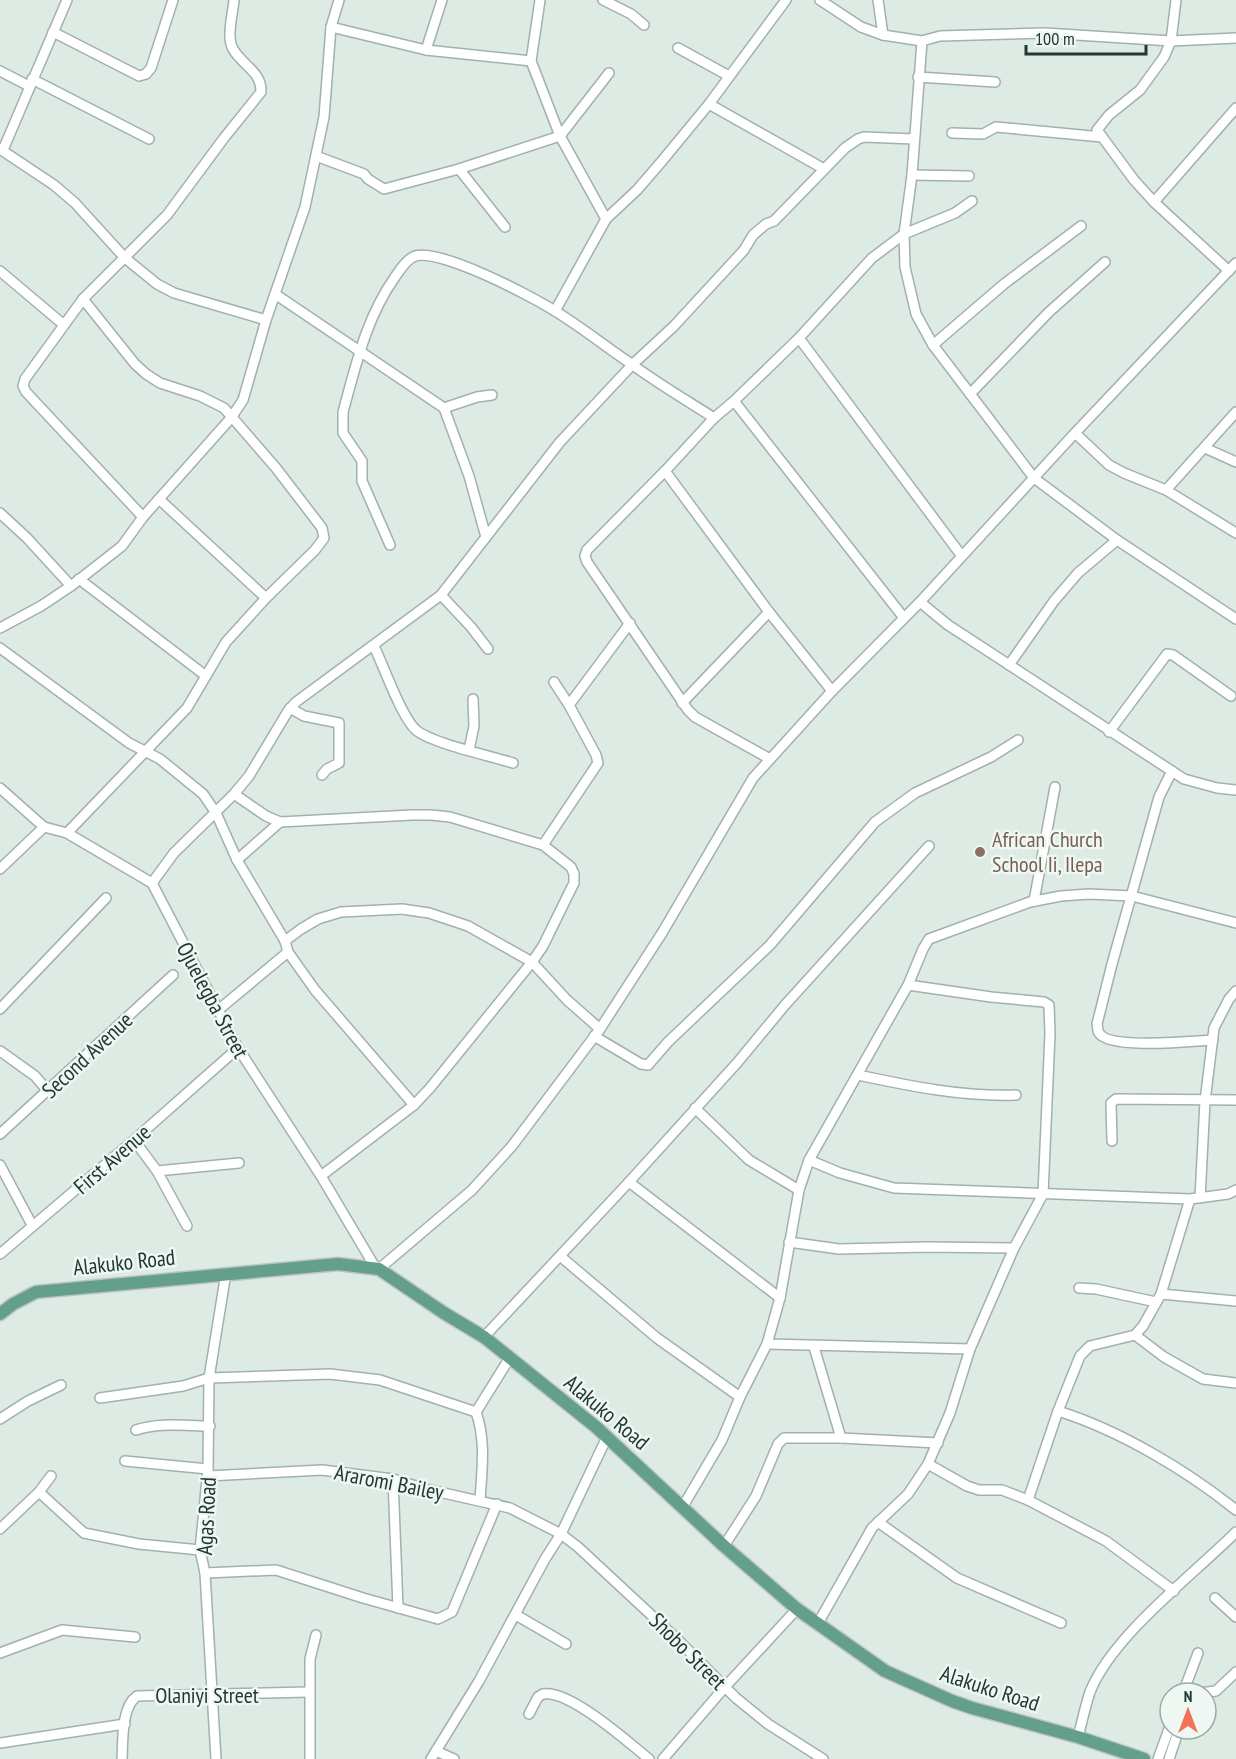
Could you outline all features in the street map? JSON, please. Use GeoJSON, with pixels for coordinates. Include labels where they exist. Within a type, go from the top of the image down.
{"type":"FeatureCollection","features":[{"type":"Feature","properties":{"kind":"main road","name":"Alakuko Road"},"geometry":{"type":"LineString","coordinates":[[0,1314],[36,1292],[338,1264],[377,1268],[484,1337],[607,1437],[682,1508],[797,1609],[867,1660],[907,1682],[972,1708],[1078,1737],[1144,1759]]}},
{"type":"Feature","properties":{"kind":"street"},"geometry":{"type":"LineString","coordinates":[[67,0],[1,150],[54,185],[75,203],[125,258],[157,284],[174,293],[266,320]]}},
{"type":"Feature","properties":{"kind":"street"},"geometry":{"type":"LineString","coordinates":[[53,32],[139,76],[146,74],[151,68],[173,0]]}},
{"type":"Feature","properties":{"kind":"street"},"geometry":{"type":"LineString","coordinates":[[143,517],[72,443],[23,386],[25,379],[84,299],[167,215],[261,92],[260,79],[232,47],[230,38],[234,0]]}},
{"type":"Feature","properties":{"kind":"street"},"geometry":{"type":"LineString","coordinates":[[0,628],[41,606],[71,586],[122,546],[143,517],[231,418],[243,400],[274,294],[305,207],[324,117],[331,27],[339,0]]}},
{"type":"Feature","properties":{"kind":"street"},"geometry":{"type":"LineString","coordinates":[[426,50],[442,0]]}},
{"type":"Feature","properties":{"kind":"street"},"geometry":{"type":"LineString","coordinates":[[540,0],[531,61],[560,136],[606,219]]}},
{"type":"Feature","properties":{"kind":"street"},"geometry":{"type":"LineString","coordinates":[[603,0],[631,14],[644,26]]}},
{"type":"Feature","properties":{"kind":"street"},"geometry":{"type":"LineString","coordinates":[[555,311],[606,219],[644,183],[709,104],[786,0]]}},
{"type":"Feature","properties":{"kind":"street"},"geometry":{"type":"LineString","coordinates":[[820,0],[861,27],[883,35],[922,40],[939,36],[1045,33],[1171,41],[1236,38]]}},
{"type":"Feature","properties":{"kind":"street"},"geometry":{"type":"LineString","coordinates":[[878,0],[883,35]]}},
{"type":"Feature","properties":{"kind":"street"},"geometry":{"type":"LineString","coordinates":[[1176,0],[1171,41],[1164,57],[1140,90],[1109,116],[1097,130],[1134,180],[1154,202],[1229,271]]}},
{"type":"Feature","properties":{"kind":"street"},"geometry":{"type":"LineString","coordinates":[[331,27],[426,50],[531,61]]}},
{"type":"Feature","properties":{"kind":"street"},"geometry":{"type":"LineString","coordinates":[[922,40],[912,175],[904,234],[905,267],[913,306],[933,345],[1034,478],[1117,540],[1236,619]]}},
{"type":"Feature","properties":{"kind":"street"},"geometry":{"type":"LineString","coordinates":[[678,48],[729,76]]}},
{"type":"Feature","properties":{"kind":"street"},"geometry":{"type":"LineString","coordinates":[[0,71],[30,82],[149,139]]}},
{"type":"Feature","properties":{"kind":"street"},"geometry":{"type":"LineString","coordinates":[[316,156],[364,174],[384,189],[459,169],[560,136],[609,73]]}},
{"type":"Feature","properties":{"kind":"street"},"geometry":{"type":"LineString","coordinates":[[918,77],[995,82]]}},
{"type":"Feature","properties":{"kind":"street"},"geometry":{"type":"LineString","coordinates":[[709,104],[824,169]]}},
{"type":"Feature","properties":{"kind":"street"},"geometry":{"type":"LineString","coordinates":[[1154,202],[1236,108]]}},
{"type":"Feature","properties":{"kind":"street"},"geometry":{"type":"LineString","coordinates":[[952,133],[983,134],[996,128],[1102,137]]}},
{"type":"Feature","properties":{"kind":"street"},"geometry":{"type":"LineString","coordinates":[[0,788],[44,827],[67,833],[152,883],[181,846],[234,795],[249,776],[290,708],[352,659],[374,646],[441,596],[560,442],[632,365],[699,299],[744,250],[758,230],[774,221],[824,169],[858,139],[889,137],[914,139]]}},
{"type":"Feature","properties":{"kind":"street"},"geometry":{"type":"LineString","coordinates":[[459,169],[505,227]]}},
{"type":"Feature","properties":{"kind":"street"},"geometry":{"type":"LineString","coordinates":[[912,175],[969,176]]}},
{"type":"Feature","properties":{"kind":"street"},"geometry":{"type":"LineString","coordinates":[[770,759],[695,717],[682,703],[587,562],[585,556],[587,550],[714,418],[735,401],[799,338],[872,258],[904,234],[955,213],[972,201]]}},
{"type":"Feature","properties":{"kind":"street"},"geometry":{"type":"LineString","coordinates":[[933,345],[1004,284],[1081,226]]}},
{"type":"Feature","properties":{"kind":"street"},"geometry":{"type":"LineString","coordinates":[[390,545],[363,481],[362,461],[343,433],[343,412],[360,352],[377,304],[401,268],[419,255],[461,264],[555,311],[632,365],[714,418]]}},
{"type":"Feature","properties":{"kind":"street"},"geometry":{"type":"LineString","coordinates":[[970,394],[1049,312],[1106,262]]}},
{"type":"Feature","properties":{"kind":"street"},"geometry":{"type":"LineString","coordinates":[[377,1268],[480,1181],[512,1146],[597,1032],[662,933],[753,778],[832,691],[920,602],[961,555],[1236,263]]}},
{"type":"Feature","properties":{"kind":"street"},"geometry":{"type":"LineString","coordinates":[[0,271],[64,325]]}},
{"type":"Feature","properties":{"kind":"street"},"geometry":{"type":"LineString","coordinates":[[274,294],[444,408],[469,476],[486,537]]}},
{"type":"Feature","properties":{"kind":"street"},"geometry":{"type":"LineString","coordinates":[[67,833],[187,708],[226,642],[324,538],[324,533],[276,468],[224,408],[200,396],[160,383],[146,374],[135,364],[84,299]]}},
{"type":"Feature","properties":{"kind":"street"},"geometry":{"type":"LineString","coordinates":[[799,338],[961,555]]}},
{"type":"Feature","properties":{"kind":"street"},"geometry":{"type":"LineString","coordinates":[[444,408],[477,397],[492,395]]}},
{"type":"Feature","properties":{"kind":"street"},"geometry":{"type":"LineString","coordinates":[[735,401],[904,618]]}},
{"type":"Feature","properties":{"kind":"street"},"geometry":{"type":"LineString","coordinates":[[1166,490],[1236,412]]}},
{"type":"Feature","properties":{"kind":"street"},"geometry":{"type":"LineString","coordinates":[[1075,433],[1109,465],[1166,490],[1236,532]]}},
{"type":"Feature","properties":{"kind":"street"},"geometry":{"type":"LineString","coordinates":[[1205,448],[1236,462]]}},
{"type":"Feature","properties":{"kind":"street"},"geometry":{"type":"LineString","coordinates":[[665,471],[769,612],[832,691]]}},
{"type":"Feature","properties":{"kind":"street"},"geometry":{"type":"LineString","coordinates":[[159,499],[266,598]]}},
{"type":"Feature","properties":{"kind":"street"},"geometry":{"type":"LineString","coordinates":[[0,513],[27,538],[71,586]]}},
{"type":"Feature","properties":{"kind":"street"},"geometry":{"type":"LineString","coordinates":[[1009,665],[1078,573],[1117,540]]}},
{"type":"Feature","properties":{"kind":"street"},"geometry":{"type":"LineString","coordinates":[[79,579],[206,676]]}},
{"type":"Feature","properties":{"kind":"street"},"geometry":{"type":"LineString","coordinates":[[441,596],[471,627],[488,649]]}},
{"type":"Feature","properties":{"kind":"street"},"geometry":{"type":"LineString","coordinates":[[920,602],[948,625],[1184,779],[1236,790]]}},
{"type":"Feature","properties":{"kind":"street"},"geometry":{"type":"LineString","coordinates":[[682,703],[769,612]]}},
{"type":"Feature","properties":{"kind":"street"},"geometry":{"type":"LineString","coordinates":[[569,705],[630,623]]}},
{"type":"Feature","properties":{"kind":"street"},"geometry":{"type":"LineString","coordinates":[[374,646],[407,718],[416,730],[432,738],[513,762]]}},
{"type":"Feature","properties":{"kind":"street"},"geometry":{"type":"LineString","coordinates":[[0,648],[129,742],[160,759],[203,794],[216,813],[237,860],[285,941],[288,952],[315,990],[414,1105]]}},
{"type":"Feature","properties":{"kind":"street"},"geometry":{"type":"LineString","coordinates":[[1109,732],[1167,654],[1173,655],[1231,696]]}},
{"type":"Feature","properties":{"kind":"street"},"geometry":{"type":"LineString","coordinates":[[543,845],[598,763],[569,705],[554,682]]}},
{"type":"Feature","properties":{"kind":"street"},"geometry":{"type":"LineString","coordinates":[[470,750],[474,726],[473,699]]}},
{"type":"Feature","properties":{"kind":"street"},"geometry":{"type":"LineString","coordinates":[[290,708],[304,716],[339,723],[339,763],[327,769],[322,775]]}},
{"type":"Feature","properties":{"kind":"street"},"geometry":{"type":"LineString","coordinates":[[285,941],[318,919],[340,912],[402,909],[429,913],[468,926],[532,962],[597,1032],[641,1064],[648,1065],[668,1042],[770,945],[875,822],[915,793],[991,757],[1018,740]]}},
{"type":"Feature","properties":{"kind":"street"},"geometry":{"type":"LineString","coordinates":[[1172,771],[1159,797],[1098,1014],[1099,1033],[1104,1037],[1124,1043],[1155,1044],[1213,1040]]}},
{"type":"Feature","properties":{"kind":"street"},"geometry":{"type":"LineString","coordinates":[[1034,901],[1055,787]]}},
{"type":"Feature","properties":{"kind":"street"},"geometry":{"type":"LineString","coordinates":[[234,795],[266,816],[280,822],[431,814],[450,818],[543,845],[571,867],[574,874],[574,883],[543,946],[430,1088],[414,1105],[321,1176]]}},
{"type":"Feature","properties":{"kind":"street"},"geometry":{"type":"LineString","coordinates":[[237,860],[280,822]]}},
{"type":"Feature","properties":{"kind":"street"},"geometry":{"type":"LineString","coordinates":[[0,869],[44,827]]}},
{"type":"Feature","properties":{"kind":"street"},"geometry":{"type":"LineString","coordinates":[[484,1337],[737,1063],[784,1005],[928,846]]}},
{"type":"Feature","properties":{"kind":"street","name":"Ojuelegba Street"},"geometry":{"type":"LineString","coordinates":[[152,883],[238,1048],[377,1268]]}},
{"type":"Feature","properties":{"kind":"street"},"geometry":{"type":"LineString","coordinates":[[682,1508],[722,1440],[740,1397],[767,1344],[780,1298],[799,1190],[809,1160],[908,985],[929,939],[1034,901],[1089,894],[1132,896],[1236,923]]}},
{"type":"Feature","properties":{"kind":"street"},"geometry":{"type":"LineString","coordinates":[[0,1009],[106,898]]}},
{"type":"Feature","properties":{"kind":"street"},"geometry":{"type":"LineString","coordinates":[[217,1011],[288,952]]}},
{"type":"Feature","properties":{"kind":"street","name":"Second Avenue"},"geometry":{"type":"LineString","coordinates":[[0,1134],[173,975]]}},
{"type":"Feature","properties":{"kind":"street"},"geometry":{"type":"LineString","coordinates":[[817,1625],[864,1540],[908,1494],[928,1464],[938,1443],[970,1349],[1014,1248],[1042,1194],[1050,1034],[1049,1005],[1044,1002],[908,985]]}},
{"type":"Feature","properties":{"kind":"street"},"geometry":{"type":"LineString","coordinates":[[1028,1500],[1058,1411],[1075,1367],[1084,1352],[1090,1346],[1135,1335],[1148,1318],[1158,1298],[1195,1199],[1214,1028],[1236,990]]}},
{"type":"Feature","properties":{"kind":"street","name":"First Avenue"},"geometry":{"type":"LineString","coordinates":[[0,1254],[238,1048]]}},
{"type":"Feature","properties":{"kind":"street"},"geometry":{"type":"LineString","coordinates":[[0,1051],[35,1076],[48,1091]]}},
{"type":"Feature","properties":{"kind":"street"},"geometry":{"type":"LineString","coordinates":[[858,1075],[950,1092],[1016,1095]]}},
{"type":"Feature","properties":{"kind":"street"},"geometry":{"type":"LineString","coordinates":[[1112,1141],[1111,1103],[1116,1099],[1236,1100]]}},
{"type":"Feature","properties":{"kind":"street"},"geometry":{"type":"LineString","coordinates":[[695,1108],[749,1160],[799,1190]]}},
{"type":"Feature","properties":{"kind":"street"},"geometry":{"type":"LineString","coordinates":[[134,1140],[157,1172],[187,1226]]}},
{"type":"Feature","properties":{"kind":"street"},"geometry":{"type":"LineString","coordinates":[[809,1160],[840,1173],[894,1188],[1195,1199],[1228,1194],[1236,1190]]}},
{"type":"Feature","properties":{"kind":"street"},"geometry":{"type":"LineString","coordinates":[[157,1172],[239,1163]]}},
{"type":"Feature","properties":{"kind":"street"},"geometry":{"type":"LineString","coordinates":[[0,1165],[32,1225]]}},
{"type":"Feature","properties":{"kind":"street"},"geometry":{"type":"LineString","coordinates":[[629,1182],[780,1298]]}},
{"type":"Feature","properties":{"kind":"street"},"geometry":{"type":"LineString","coordinates":[[789,1242],[839,1249],[1014,1248]]}},
{"type":"Feature","properties":{"kind":"street"},"geometry":{"type":"LineString","coordinates":[[560,1256],[657,1338],[740,1397]]}},
{"type":"Feature","properties":{"kind":"street","name":"Agas Road"},"geometry":{"type":"LineString","coordinates":[[216,1759],[205,1573],[200,1550],[208,1473],[209,1378],[226,1273]]}},
{"type":"Feature","properties":{"kind":"street"},"geometry":{"type":"LineString","coordinates":[[1079,1288],[1158,1298],[1236,1301]]}},
{"type":"Feature","properties":{"kind":"street"},"geometry":{"type":"LineString","coordinates":[[1135,1335],[1164,1357],[1203,1379],[1236,1383]]}},
{"type":"Feature","properties":{"kind":"street"},"geometry":{"type":"LineString","coordinates":[[767,1344],[814,1347],[970,1349]]}},
{"type":"Feature","properties":{"kind":"street"},"geometry":{"type":"LineString","coordinates":[[814,1347],[841,1438]]}},
{"type":"Feature","properties":{"kind":"street"},"geometry":{"type":"LineString","coordinates":[[476,1412],[509,1359]]}},
{"type":"Feature","properties":{"kind":"street"},"geometry":{"type":"LineString","coordinates":[[100,1398],[183,1386],[209,1378],[351,1375],[380,1380],[476,1412]]}},
{"type":"Feature","properties":{"kind":"street"},"geometry":{"type":"LineString","coordinates":[[0,1419],[28,1401],[61,1385]]}},
{"type":"Feature","properties":{"kind":"street"},"geometry":{"type":"LineString","coordinates":[[1058,1411],[1092,1424],[1188,1474],[1236,1510]]}},
{"type":"Feature","properties":{"kind":"street"},"geometry":{"type":"LineString","coordinates":[[476,1412],[483,1443],[480,1500]]}},
{"type":"Feature","properties":{"kind":"street"},"geometry":{"type":"LineString","coordinates":[[136,1430],[163,1424],[210,1426]]}},
{"type":"Feature","properties":{"kind":"street"},"geometry":{"type":"LineString","coordinates":[[454,1759],[433,1755],[454,1723],[561,1534],[607,1437]]}},
{"type":"Feature","properties":{"kind":"street"},"geometry":{"type":"LineString","coordinates":[[724,1546],[756,1496],[778,1444],[787,1437],[938,1443]]}},
{"type":"Feature","properties":{"kind":"street","name":"Araromi Bailey"},"geometry":{"type":"LineString","coordinates":[[125,1461],[208,1473],[322,1470],[393,1479],[426,1489],[497,1504],[524,1514],[561,1534]]}},
{"type":"Feature","properties":{"kind":"street"},"geometry":{"type":"LineString","coordinates":[[928,1464],[967,1486],[979,1490],[1002,1490],[1028,1500],[1106,1541],[1174,1591]]}},
{"type":"Feature","properties":{"kind":"street"},"geometry":{"type":"LineString","coordinates":[[0,1528],[39,1492],[51,1476]]}},
{"type":"Feature","properties":{"kind":"street"},"geometry":{"type":"LineString","coordinates":[[393,1479],[398,1608]]}},
{"type":"Feature","properties":{"kind":"street"},"geometry":{"type":"LineString","coordinates":[[39,1492],[84,1533],[139,1544],[200,1550]]}},
{"type":"Feature","properties":{"kind":"street"},"geometry":{"type":"LineString","coordinates":[[205,1573],[276,1570],[432,1619],[446,1617],[452,1612],[497,1504]]}},
{"type":"Feature","properties":{"kind":"street"},"geometry":{"type":"LineString","coordinates":[[879,1522],[957,1578],[1060,1623]]}},
{"type":"Feature","properties":{"kind":"street"},"geometry":{"type":"LineString","coordinates":[[1078,1737],[1090,1692],[1111,1655],[1236,1532]]}},
{"type":"Feature","properties":{"kind":"street","name":"Shobo Street"},"geometry":{"type":"LineString","coordinates":[[561,1534],[634,1598],[724,1688],[768,1724],[823,1759]]}},
{"type":"Feature","properties":{"kind":"street"},"geometry":{"type":"LineString","coordinates":[[1215,1598],[1236,1617]]}},
{"type":"Feature","properties":{"kind":"street"},"geometry":{"type":"LineString","coordinates":[[663,1759],[724,1688],[797,1609]]}},
{"type":"Feature","properties":{"kind":"street"},"geometry":{"type":"LineString","coordinates":[[516,1614],[566,1644]]}},
{"type":"Feature","properties":{"kind":"street"},"geometry":{"type":"LineString","coordinates":[[0,1653],[62,1630],[135,1638]]}},
{"type":"Feature","properties":{"kind":"street"},"geometry":{"type":"LineString","coordinates":[[310,1759],[309,1659],[316,1635]]}},
{"type":"Feature","properties":{"kind":"street"},"geometry":{"type":"LineString","coordinates":[[1188,1681],[1198,1653]]}},
{"type":"Feature","properties":{"kind":"street"},"geometry":{"type":"LineString","coordinates":[[1218,1689],[1236,1672]]}},
{"type":"Feature","properties":{"kind":"street","name":"Olaniyi Street"},"geometry":{"type":"LineString","coordinates":[[122,1759],[126,1709],[130,1701],[137,1696],[309,1692]]}},
{"type":"Feature","properties":{"kind":"street"},"geometry":{"type":"LineString","coordinates":[[529,1714],[538,1697],[543,1694],[555,1694],[602,1720],[649,1759]]}},
{"type":"Feature","properties":{"kind":"street"},"geometry":{"type":"LineString","coordinates":[[0,1743],[125,1724]]}},
{"type":"Feature","properties":{"kind":"street"},"geometry":{"type":"LineString","coordinates":[[1158,1759],[1165,1741]]}},
{"type":"Feature","properties":{"kind":"street"},"geometry":{"type":"LineString","coordinates":[[1169,1759],[1175,1741]]}},
{"type":"Feature","properties":{"kind":"place","name":"African Church School Ii, Ilepa"},"geometry":{"type":"Point","coordinates":[980,852]}}]}
